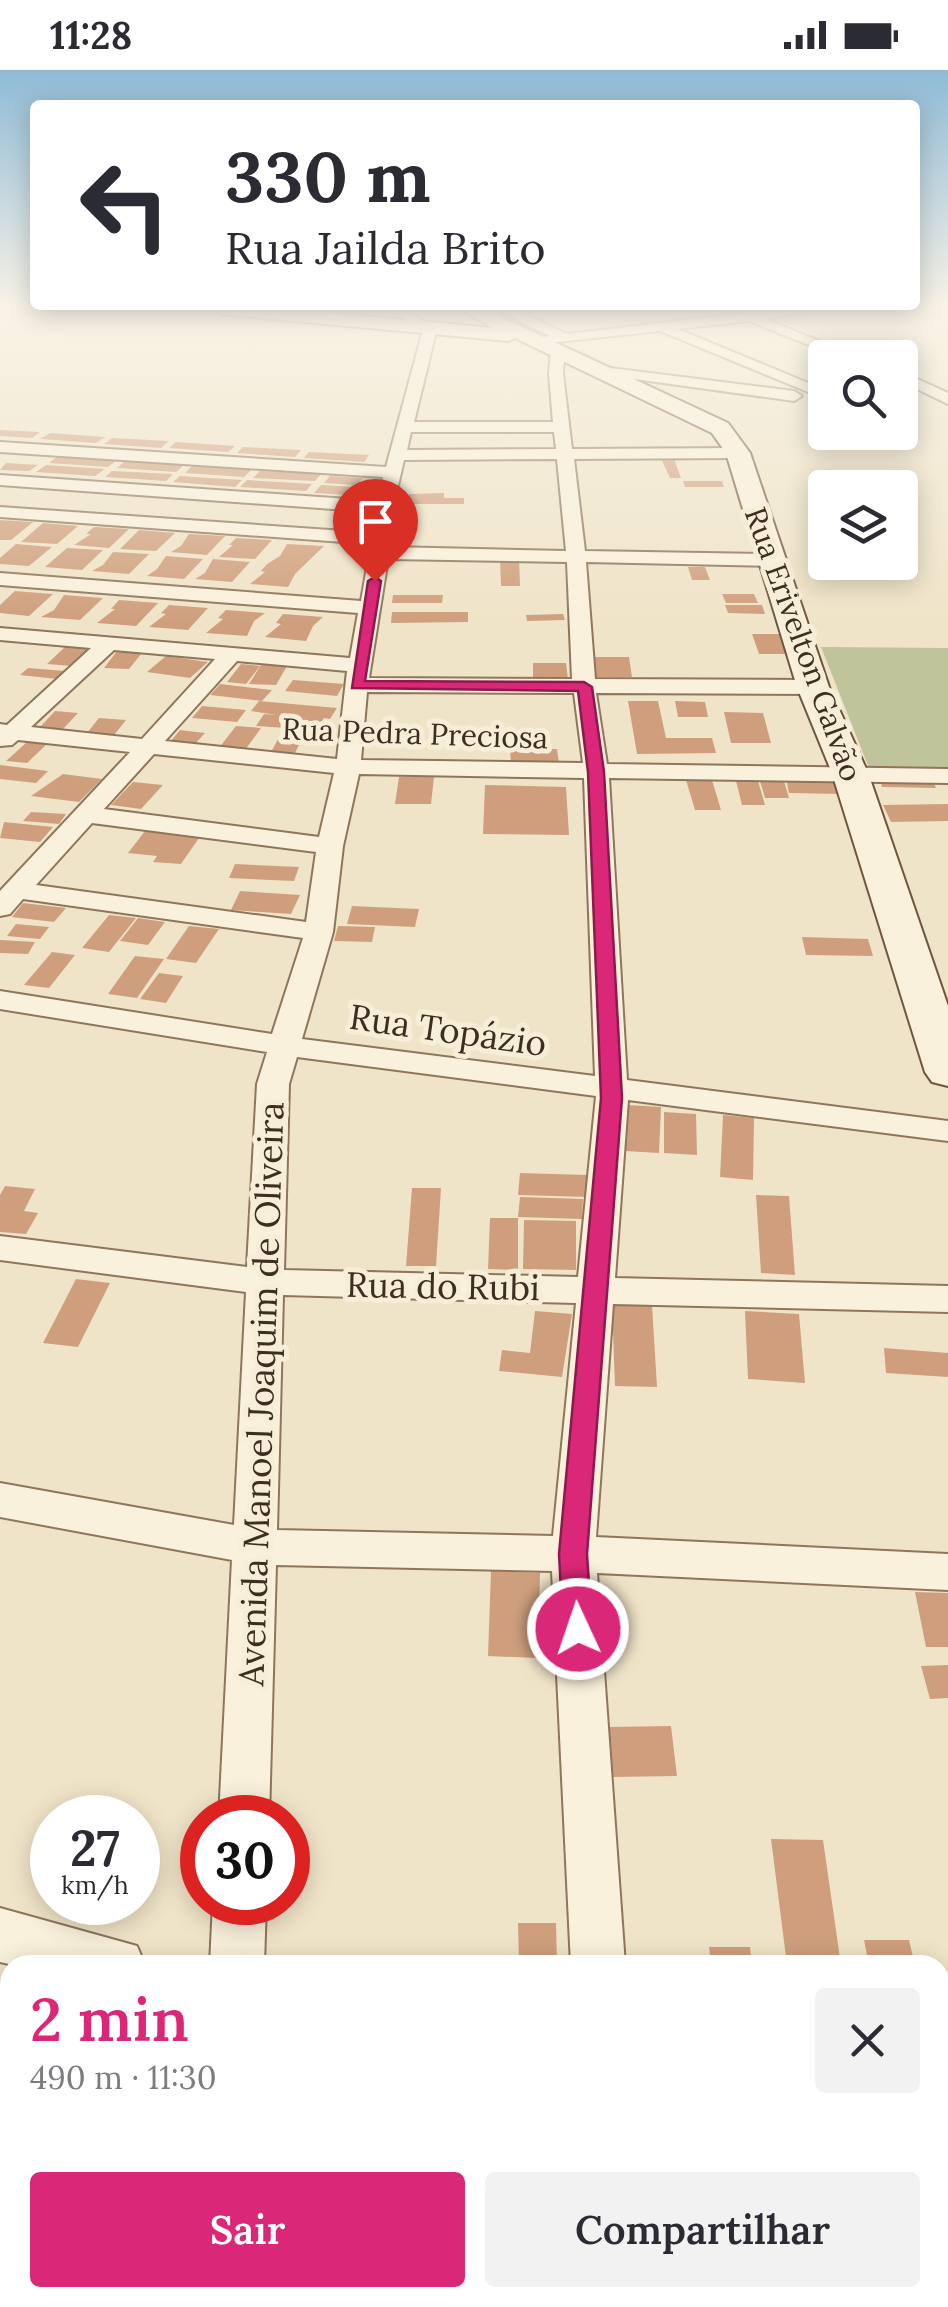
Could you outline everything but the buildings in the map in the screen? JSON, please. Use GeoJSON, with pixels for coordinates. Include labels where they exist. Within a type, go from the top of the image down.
{"type":"FeatureCollection","features":[{"type":"Feature","properties":{"kind":"main road"},"geometry":{"type":"LineString","coordinates":[[691,413],[720,428],[738,452]]}},
{"type":"Feature","properties":{"kind":"main road","name":"Rua Erivelton Galvão"},"geometry":{"type":"LineString","coordinates":[[738,452],[813,688],[850,773],[948,1072]]}},
{"type":"Feature","properties":{"kind":"street","name":"Avenida Manoel Joaquim de Oliveira"},"geometry":{"type":"LineString","coordinates":[[245,1795],[274,1084],[318,932],[330,846],[348,767],[384,506],[407,413]]}},
{"type":"Feature","properties":{"kind":"street"},"geometry":{"type":"LineString","coordinates":[[561,413],[576,556],[584,687],[596,772],[611,1090],[573,1554],[597,1955]]}},
{"type":"Feature","properties":{"kind":"street"},"geometry":{"type":"LineString","coordinates":[[403,427],[738,452]]}},
{"type":"Feature","properties":{"kind":"street"},"geometry":{"type":"LineString","coordinates":[[0,447],[395,464],[564,440]]}},
{"type":"Feature","properties":{"kind":"street"},"geometry":{"type":"LineString","coordinates":[[0,480],[384,506]]}},
{"type":"Feature","properties":{"kind":"street"},"geometry":{"type":"LineString","coordinates":[[0,512],[380,546],[771,560]]}},
{"type":"Feature","properties":{"kind":"street"},"geometry":{"type":"LineString","coordinates":[[0,578],[370,608]]}},
{"type":"Feature","properties":{"kind":"street"},"geometry":{"type":"LineString","coordinates":[[0,634],[230,656],[358,675],[584,687],[813,688]]}},
{"type":"Feature","properties":{"kind":"street"},"geometry":{"type":"LineString","coordinates":[[4,736],[108,644]]}},
{"type":"Feature","properties":{"kind":"street"},"geometry":{"type":"LineString","coordinates":[[8,899],[230,656]]}},
{"type":"Feature","properties":{"kind":"street","name":"Rua Pedra Preciosa"},"geometry":{"type":"LineString","coordinates":[[4,736],[348,767],[948,776]]}},
{"type":"Feature","properties":{"kind":"street"},"geometry":{"type":"LineString","coordinates":[[85,814],[330,846]]}},
{"type":"Feature","properties":{"kind":"street"},"geometry":{"type":"LineString","coordinates":[[8,899],[318,932]]}},
{"type":"Feature","properties":{"kind":"street","name":"Rua Topázio"},"geometry":{"type":"LineString","coordinates":[[0,1000],[286,1046],[948,1131]]}},
{"type":"Feature","properties":{"kind":"street","name":"Rua do Rubi"},"geometry":{"type":"LineString","coordinates":[[0,1248],[264,1282],[948,1299]]}},
{"type":"Feature","properties":{"kind":"street"},"geometry":{"type":"LineString","coordinates":[[0,1500],[257,1547],[573,1554],[948,1572]]}},
{"type":"Feature","properties":{"kind":"street"},"geometry":{"type":"LineString","coordinates":[[237,1955],[239,1925]]}},
{"type":"Feature","properties":{"kind":"street"},"geometry":{"type":"LineString","coordinates":[[0,1934],[80,1955]]}},
{"type":"Feature","properties":{"kind":"green space"},"geometry":{"type":"Polygon","coordinates":[[[821,647],[948,648],[948,770],[869,768],[821,647]]]}},
{"type":"Feature","properties":{"kind":"route"},"geometry":{"type":"LineString","coordinates":[[375,581],[358,664],[358,685],[584,687],[596,772],[612,1098],[573,1554],[578,1629]]}}]}
